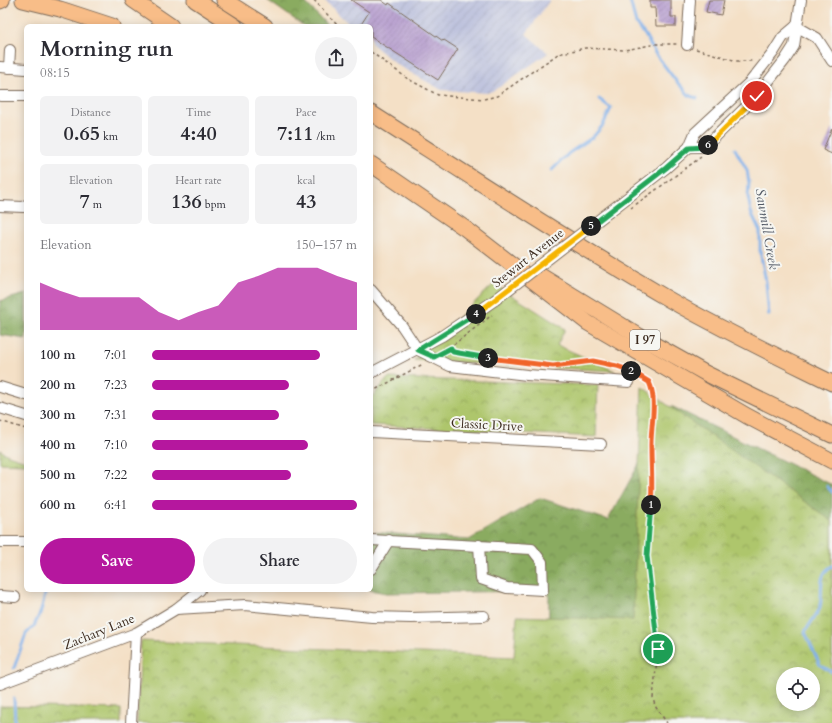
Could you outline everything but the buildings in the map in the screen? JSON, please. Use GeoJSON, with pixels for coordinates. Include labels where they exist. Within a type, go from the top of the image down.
{"type":"FeatureCollection","features":[{"type":"Feature","properties":{"kind":"highway"},"geometry":{"type":"LineString","coordinates":[[23,0],[60,9],[106,24]]}},
{"type":"Feature","properties":{"kind":"highway"},"geometry":{"type":"LineString","coordinates":[[133,0],[168,24]]}},
{"type":"Feature","properties":{"kind":"highway"},"geometry":{"type":"LineString","coordinates":[[195,0],[232,24]]}},
{"type":"Feature","properties":{"kind":"highway"},"geometry":{"type":"LineString","coordinates":[[224,0],[262,24]]}},
{"type":"Feature","properties":{"kind":"highway"},"geometry":{"type":"LineString","coordinates":[[373,112],[391,126]]}},
{"type":"Feature","properties":{"kind":"highway"},"geometry":{"type":"LineString","coordinates":[[373,114],[663,296],[728,332],[832,383]]}},
{"type":"Feature","properties":{"kind":"highway","name":"I 97"},"geometry":{"type":"LineString","coordinates":[[373,165],[466,229],[639,336],[756,399],[832,435]]}},
{"type":"Feature","properties":{"kind":"highway"},"geometry":{"type":"LineString","coordinates":[[466,229],[588,323],[747,416],[832,461]]}},
{"type":"Feature","properties":{"kind":"street"},"geometry":{"type":"LineString","coordinates":[[687,45],[690,0]]}},
{"type":"Feature","properties":{"kind":"street","name":"Stewart Avenue"},"geometry":{"type":"LineString","coordinates":[[689,148],[705,147],[757,96],[778,71],[794,46],[801,0]]}},
{"type":"Feature","properties":{"kind":"street"},"geometry":{"type":"LineString","coordinates":[[796,26],[817,38],[832,61]]}},
{"type":"Feature","properties":{"kind":"street","name":"Stewart Avenue"},"geometry":{"type":"LineString","coordinates":[[373,372],[418,350],[442,336],[495,300],[689,148],[695,133],[750,82],[773,53],[783,36],[796,26]]}},
{"type":"Feature","properties":{"kind":"street"},"geometry":{"type":"LineString","coordinates":[[10,50],[4,67],[24,69]]}},
{"type":"Feature","properties":{"kind":"street"},"geometry":{"type":"LineString","coordinates":[[0,96],[24,96]]}},
{"type":"Feature","properties":{"kind":"street"},"geometry":{"type":"LineString","coordinates":[[0,206],[24,206]]}},
{"type":"Feature","properties":{"kind":"street"},"geometry":{"type":"LineString","coordinates":[[373,292],[402,326],[418,350],[450,366],[519,374],[629,382]]}},
{"type":"Feature","properties":{"kind":"street"},"geometry":{"type":"LineString","coordinates":[[0,387],[24,395]]}},
{"type":"Feature","properties":{"kind":"street"},"geometry":{"type":"LineString","coordinates":[[0,408],[24,415]]}},
{"type":"Feature","properties":{"kind":"street","name":"Classic Drive"},"geometry":{"type":"LineString","coordinates":[[373,432],[601,444]]}},
{"type":"Feature","properties":{"kind":"street"},"geometry":{"type":"LineString","coordinates":[[373,540],[479,545],[532,549],[542,562],[543,590],[507,588],[481,579],[479,545]]}},
{"type":"Feature","properties":{"kind":"street"},"geometry":{"type":"LineString","coordinates":[[373,567],[389,540]]}},
{"type":"Feature","properties":{"kind":"street"},"geometry":{"type":"LineString","coordinates":[[0,542],[24,542]]}},
{"type":"Feature","properties":{"kind":"street","name":"Zachary Lane"},"geometry":{"type":"LineString","coordinates":[[0,684],[136,633],[176,609],[197,592]]}},
{"type":"Feature","properties":{"kind":"street"},"geometry":{"type":"LineString","coordinates":[[0,596],[15,596]]}},
{"type":"Feature","properties":{"kind":"street"},"geometry":{"type":"LineString","coordinates":[[176,609],[245,605],[372,617],[411,618],[484,616]]}},
{"type":"Feature","properties":{"kind":"street"},"geometry":{"type":"LineString","coordinates":[[131,723],[136,633]]}},
{"type":"Feature","properties":{"kind":"path"},"geometry":{"type":"LineString","coordinates":[[314,0],[336,24]]}},
{"type":"Feature","properties":{"kind":"path"},"geometry":{"type":"LineString","coordinates":[[373,53],[408,79],[438,95],[484,100],[497,96],[558,54],[586,48],[625,50],[656,44],[687,45],[704,53],[737,61],[746,62],[757,60]]}},
{"type":"Feature","properties":{"kind":"path"},"geometry":{"type":"LineString","coordinates":[[373,391],[451,348],[493,314]]}},
{"type":"Feature","properties":{"kind":"path"},"geometry":{"type":"LineString","coordinates":[[451,348],[453,352],[458,353],[538,365],[553,366],[582,361],[602,362],[634,372],[649,382],[653,394],[651,443],[653,482],[647,556],[658,649],[653,698],[655,706],[667,723]]}},
{"type":"Feature","properties":{"kind":"path"},"geometry":{"type":"LineString","coordinates":[[0,420],[24,428]]}},
{"type":"Feature","properties":{"kind":"shaded area"},"geometry":{"type":"Polygon","coordinates":[[[324,0],[550,0],[526,34],[548,53],[495,90],[487,93],[442,90],[397,65],[373,45],[373,24],[349,24],[324,0]]]}},
{"type":"Feature","properties":{"kind":"green space"},"geometry":{"type":"Polygon","coordinates":[[[267,0],[303,0],[326,24],[301,24],[267,0]]]}},
{"type":"Feature","properties":{"kind":"green space"},"geometry":{"type":"Polygon","coordinates":[[[494,284],[565,329],[557,345],[615,371],[414,360],[494,284]]]}},
{"type":"Feature","properties":{"kind":"green space"},"geometry":{"type":"Polygon","coordinates":[[[24,295],[24,339],[0,335],[0,301],[24,295]]]}},
{"type":"Feature","properties":{"kind":"green space"},"geometry":{"type":"Polygon","coordinates":[[[388,378],[598,385],[596,437],[373,425],[373,396],[388,378]]]}},
{"type":"Feature","properties":{"kind":"green space"},"geometry":{"type":"Polygon","coordinates":[[[642,387],[832,521],[832,723],[137,723],[141,641],[514,657],[517,616],[633,620],[642,387]]]}},
{"type":"Feature","properties":{"kind":"green space"},"geometry":{"type":"Polygon","coordinates":[[[671,406],[832,485],[832,723],[548,717],[549,591],[386,593],[373,591],[373,532],[469,540],[540,498],[608,520],[671,406]]]}},
{"type":"Feature","properties":{"kind":"green space"},"geometry":{"type":"Polygon","coordinates":[[[0,450],[8,455],[24,460],[24,464],[0,463],[0,450]]]}},
{"type":"Feature","properties":{"kind":"green space"},"geometry":{"type":"Polygon","coordinates":[[[0,706],[121,709],[121,723],[0,723],[0,706]]]}},
{"type":"Feature","properties":{"kind":"waterway","name":"Sawmill Creek"},"geometry":{"type":"LineString","coordinates":[[630,0],[636,24],[645,35],[655,53],[676,81],[690,96],[697,98]]}},
{"type":"Feature","properties":{"kind":"waterway"},"geometry":{"type":"LineString","coordinates":[[552,170],[569,153],[593,137],[603,125],[611,108],[599,99]]}},
{"type":"Feature","properties":{"kind":"waterway","name":"Sawmill Creek"},"geometry":{"type":"LineString","coordinates":[[735,149],[747,170],[749,183],[748,197],[751,212],[760,231],[760,251],[766,282],[769,315]]}},
{"type":"Feature","properties":{"kind":"waterway","name":"Sawmill Creek"},"geometry":{"type":"LineString","coordinates":[[827,486],[832,492]]}},
{"type":"Feature","properties":{"kind":"waterway","name":"Sawmill Creek"},"geometry":{"type":"LineString","coordinates":[[832,566],[827,570],[822,580],[821,604],[819,610],[805,632],[820,665],[832,672]]}},
{"type":"Feature","properties":{"kind":"waterway"},"geometry":{"type":"LineString","coordinates":[[14,668],[26,634],[34,626],[41,611],[46,592]]}},
{"type":"Feature","properties":{"kind":"waterway"},"geometry":{"type":"LineString","coordinates":[[14,699],[15,723]]}},
{"type":"Feature","properties":{"kind":"route"},"geometry":{"type":"LineString","coordinates":[[658,649],[655,619],[650,593],[647,556],[653,482],[651,449],[653,394],[649,382],[634,372],[602,362],[582,361],[553,366],[458,353],[453,352],[451,348],[434,357],[418,350],[442,336],[495,300],[666,168],[689,148],[705,147],[757,96]]}}]}
